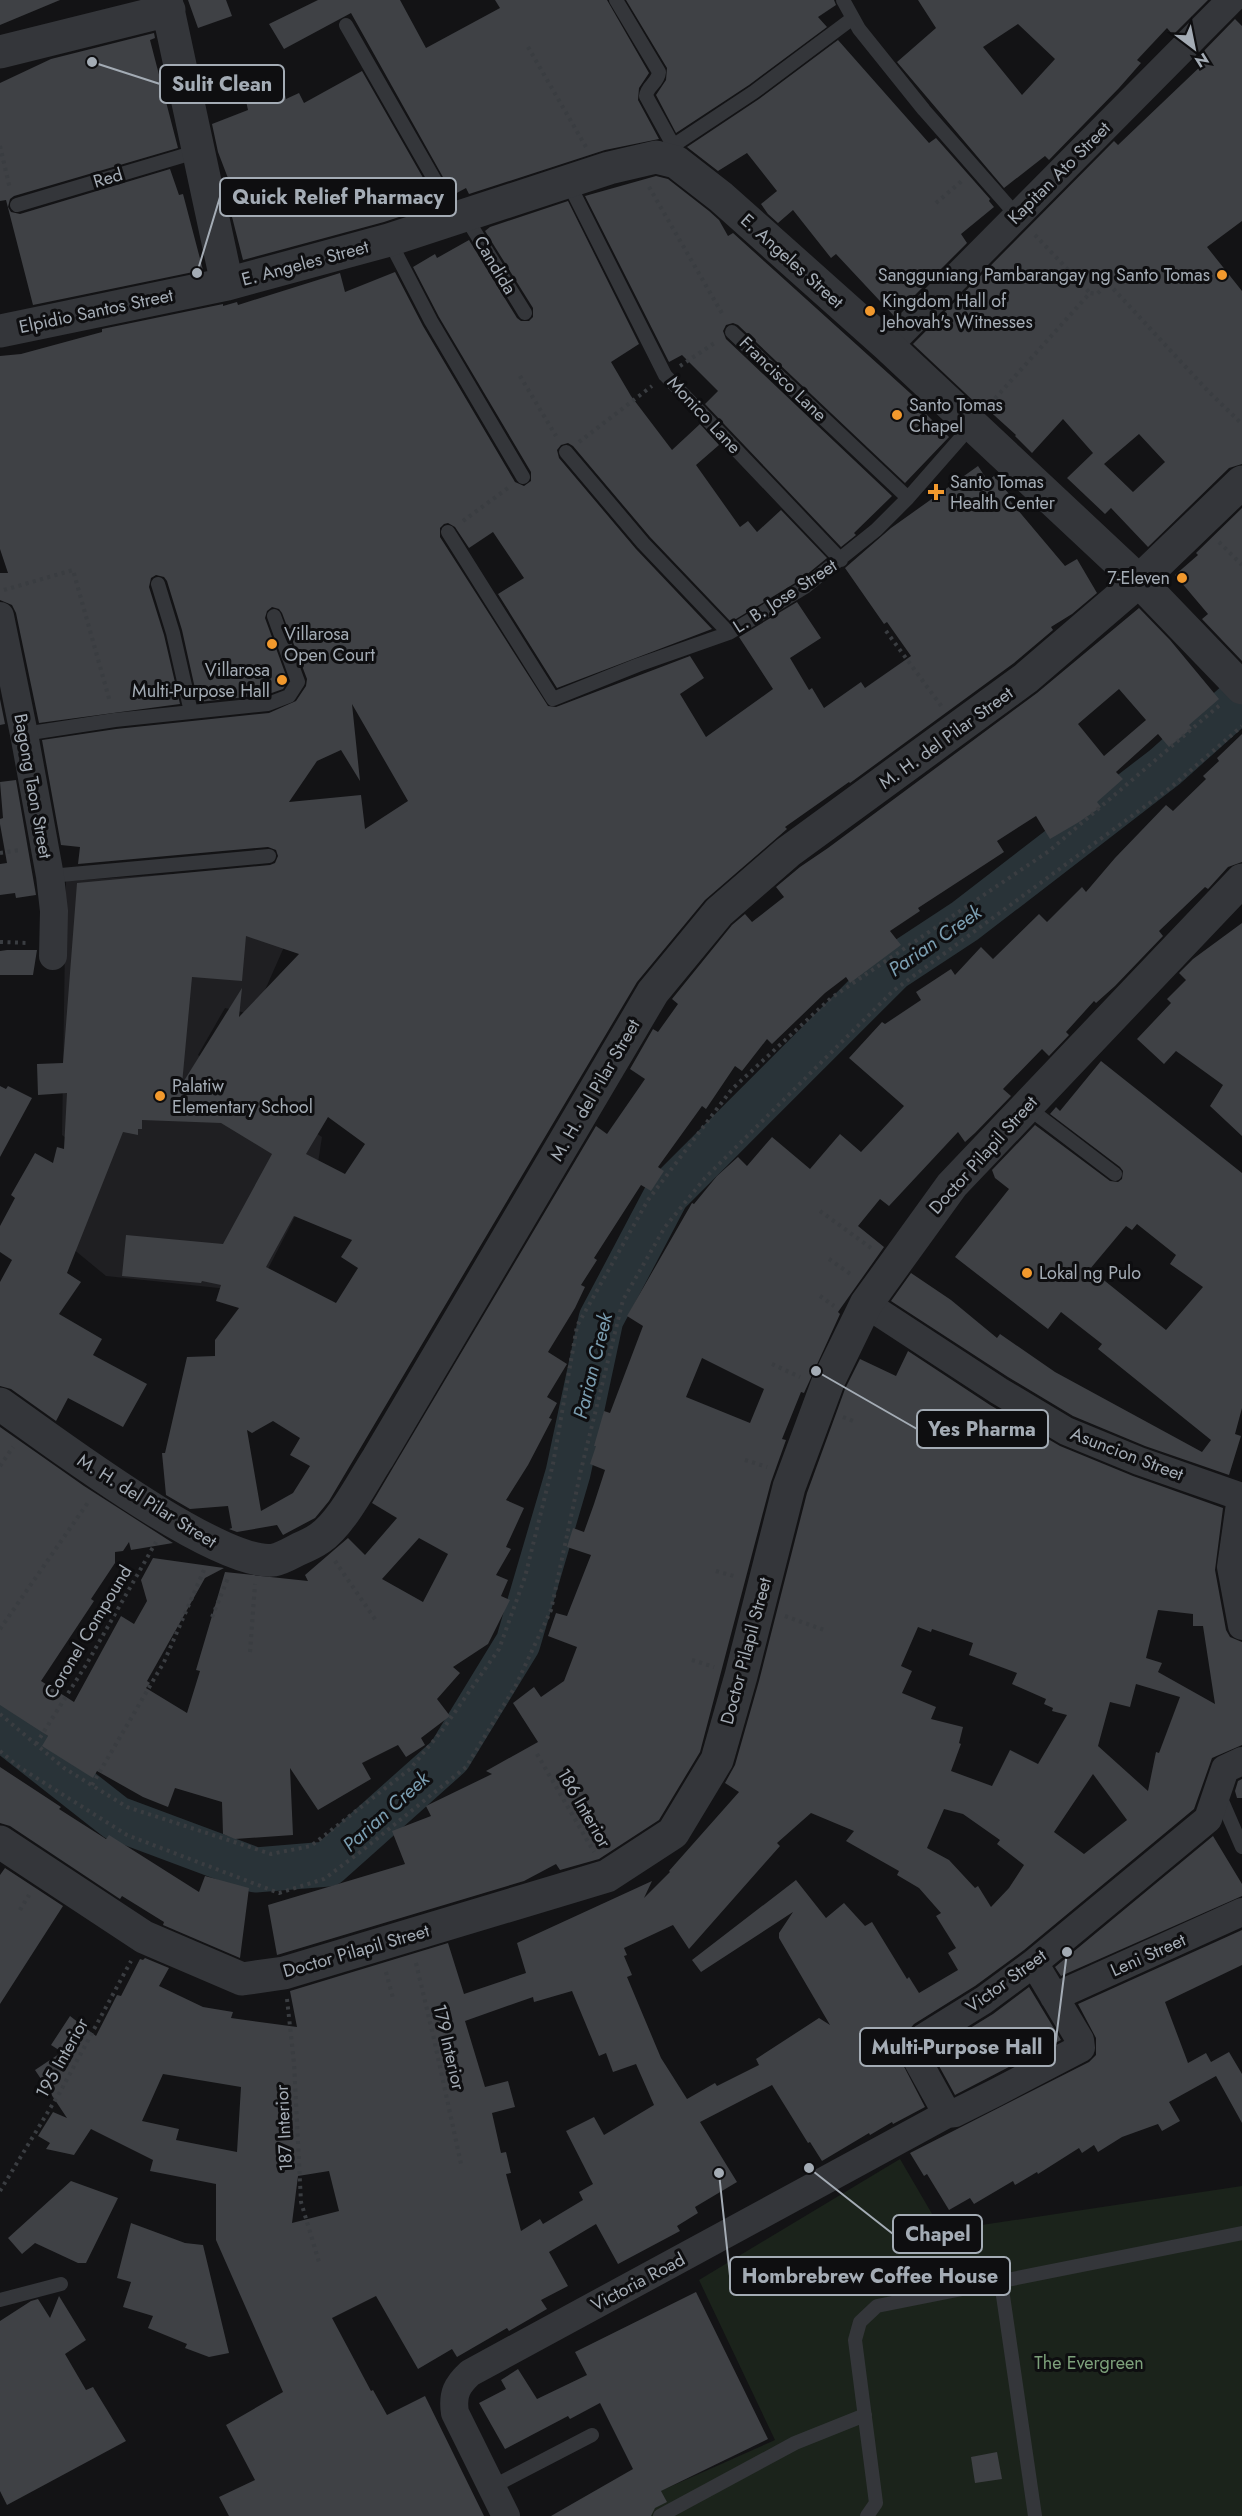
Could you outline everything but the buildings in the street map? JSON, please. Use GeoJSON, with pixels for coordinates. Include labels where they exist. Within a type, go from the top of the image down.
{"type":"FeatureCollection","features":[{"type":"Feature","properties":{"kind":"street","name":"Kapitan Ato Street"},"geometry":{"type":"LineString","coordinates":[[888,346],[1231,0]]}},
{"type":"Feature","properties":{"kind":"street"},"geometry":{"type":"LineString","coordinates":[[0,52],[167,5],[227,284]]}},
{"type":"Feature","properties":{"kind":"street","name":"E. Angeles Street"},"geometry":{"type":"LineString","coordinates":[[227,284],[389,240],[600,171],[658,161],[676,162],[694,174],[888,346],[1139,581],[1241,686]]}},
{"type":"Feature","properties":{"kind":"street","name":"Elpidio Santos Street"},"geometry":{"type":"LineString","coordinates":[[0,331],[227,284]]}},
{"type":"Feature","properties":{"kind":"street","name":"M. H. del Pilar Street"},"geometry":{"type":"LineString","coordinates":[[0,1404],[105,1478],[216,1545],[247,1556],[274,1560],[285,1557],[320,1538],[339,1517],[378,1458],[661,982],[719,912],[788,852],[1026,678],[1139,581],[1242,482]]}},
{"type":"Feature","properties":{"kind":"street","name":"Bagong Taon Street"},"geometry":{"type":"LineString","coordinates":[[0,616],[50,876],[54,911],[53,956]]}},
{"type":"Feature","properties":{"kind":"street","name":"Doctor Pilapil Street"},"geometry":{"type":"LineString","coordinates":[[0,1842],[144,1937],[242,1979],[284,1973],[607,1876],[673,1833],[717,1760],[741,1676],[789,1486],[828,1382],[866,1304],[952,1185],[1242,880]]}},
{"type":"Feature","properties":{"kind":"street","name":"Asuncion Street"},"geometry":{"type":"LineString","coordinates":[[866,1304],[999,1391],[1066,1431],[1139,1461],[1241,1497]]}},
{"type":"Feature","properties":{"kind":"street"},"geometry":{"type":"LineString","coordinates":[[1241,1497],[1232,1567],[1242,1626]]}},
{"type":"Feature","properties":{"kind":"street","name":"Victor Street"},"geometry":{"type":"LineString","coordinates":[[947,2114],[915,2056],[923,2038],[984,2000],[1034,1963],[1208,1819],[1224,1768],[1242,1761]]}},
{"type":"Feature","properties":{"kind":"street","name":"Leni Street"},"geometry":{"type":"LineString","coordinates":[[1054,1997],[1242,1912]]}},
{"type":"Feature","properties":{"kind":"street"},"geometry":{"type":"LineString","coordinates":[[1034,1963],[1054,1997]]}},
{"type":"Feature","properties":{"kind":"street","name":"Victoria Road"},"geometry":{"type":"LineString","coordinates":[[506,2516],[455,2413],[453,2401],[455,2390],[471,2373],[947,2114],[956,2113],[1081,2048],[1080,2040],[1054,1997]]}},
{"type":"Feature","properties":{"kind":"lane"},"geometry":{"type":"LineString","coordinates":[[616,0],[659,72],[658,79],[646,91],[658,161],[853,18]]}},
{"type":"Feature","properties":{"kind":"lane"},"geometry":{"type":"LineString","coordinates":[[843,0],[859,29],[975,170],[1017,216]]}},
{"type":"Feature","properties":{"kind":"lane","name":"Candida"},"geometry":{"type":"LineString","coordinates":[[346,25],[461,218],[525,313]]}},
{"type":"Feature","properties":{"kind":"lane","name":"Red"},"geometry":{"type":"LineString","coordinates":[[18,205],[199,150]]}},
{"type":"Feature","properties":{"kind":"lane","name":"Monico Lane"},"geometry":{"type":"LineString","coordinates":[[568,182],[665,375],[841,560]]}},
{"type":"Feature","properties":{"kind":"lane"},"geometry":{"type":"LineString","coordinates":[[389,240],[431,321],[523,477]]}},
{"type":"Feature","properties":{"kind":"lane","name":"Francisco Lane"},"geometry":{"type":"LineString","coordinates":[[732,332],[908,498]]}},
{"type":"Feature","properties":{"kind":"lane","name":"L. B. Jose Street"},"geometry":{"type":"LineString","coordinates":[[448,532],[553,699],[638,664],[729,633],[805,587],[876,530],[908,498],[972,425]]}},
{"type":"Feature","properties":{"kind":"lane"},"geometry":{"type":"LineString","coordinates":[[566,452],[644,543],[729,633]]}},
{"type":"Feature","properties":{"kind":"lane"},"geometry":{"type":"LineString","coordinates":[[158,584],[173,633],[192,712]]}},
{"type":"Feature","properties":{"kind":"lane"},"geometry":{"type":"LineString","coordinates":[[24,734],[115,720],[268,704],[289,696],[298,682],[274,616]]}},
{"type":"Feature","properties":{"kind":"lane"},"geometry":{"type":"LineString","coordinates":[[50,876],[269,856]]}},
{"type":"Feature","properties":{"kind":"lane"},"geometry":{"type":"LineString","coordinates":[[1027,1107],[1115,1174]]}},
{"type":"Feature","properties":{"kind":"lane"},"geometry":{"type":"LineString","coordinates":[[1216,1790],[1242,1847]]}},
{"type":"Feature","properties":{"kind":"lane"},"geometry":{"type":"LineString","coordinates":[[867,2516],[876,2503],[855,2340],[860,2322],[877,2306],[1242,2233]]}},
{"type":"Feature","properties":{"kind":"lane"},"geometry":{"type":"LineString","coordinates":[[1001,2282],[1035,2516]]}},
{"type":"Feature","properties":{"kind":"lane"},"geometry":{"type":"LineString","coordinates":[[0,2300],[62,2283]]}},
{"type":"Feature","properties":{"kind":"lane"},"geometry":{"type":"LineString","coordinates":[[660,2516],[795,2443],[865,2415]]}},
{"type":"Feature","properties":{"kind":"lane"},"geometry":{"type":"LineString","coordinates":[[492,2487],[592,2434]]}},
{"type":"Feature","properties":{"kind":"path"},"geometry":{"type":"LineString","coordinates":[[528,47],[600,171]]}},
{"type":"Feature","properties":{"kind":"path"},"geometry":{"type":"LineString","coordinates":[[0,146],[13,203],[18,205]]}},
{"type":"Feature","properties":{"kind":"path","name":"Francisco Lane"},"geometry":{"type":"LineString","coordinates":[[658,161],[732,332]]}},
{"type":"Feature","properties":{"kind":"path"},"geometry":{"type":"LineString","coordinates":[[936,202],[975,170]]}},
{"type":"Feature","properties":{"kind":"path"},"geometry":{"type":"LineString","coordinates":[[1017,216],[1090,293],[1097,294],[1108,283],[1208,391],[1242,424]]}},
{"type":"Feature","properties":{"kind":"path"},"geometry":{"type":"LineString","coordinates":[[972,425],[1090,293]]}},
{"type":"Feature","properties":{"kind":"path"},"geometry":{"type":"LineString","coordinates":[[520,376],[566,452],[665,375],[732,332]]}},
{"type":"Feature","properties":{"kind":"path"},"geometry":{"type":"LineString","coordinates":[[448,532],[523,477]]}},
{"type":"Feature","properties":{"kind":"path"},"geometry":{"type":"LineString","coordinates":[[0,591],[73,570],[115,720]]}},
{"type":"Feature","properties":{"kind":"path"},"geometry":{"type":"LineString","coordinates":[[886,631],[958,729]]}},
{"type":"Feature","properties":{"kind":"path"},"geometry":{"type":"LineString","coordinates":[[0,1714],[64,1768],[127,1807],[271,1854],[312,1846],[410,1769],[441,1732],[499,1649],[525,1577],[553,1464],[577,1326],[648,1200],[732,1089],[831,998],[1049,851],[1175,746],[1241,686]]}},
{"type":"Feature","properties":{"kind":"path"},"geometry":{"type":"LineString","coordinates":[[0,1751],[19,1767],[127,1835],[279,1893],[324,1879],[466,1767],[516,1686],[551,1610],[581,1470],[623,1300],[664,1227],[705,1178],[893,991],[1170,788],[1242,726]]}},
{"type":"Feature","properties":{"kind":"path"},"geometry":{"type":"LineString","coordinates":[[820,1211],[893,1264]]}},
{"type":"Feature","properties":{"kind":"path"},"geometry":{"type":"LineString","coordinates":[[0,1629],[105,1478]]}},
{"type":"Feature","properties":{"kind":"path","name":"Coronel Compound"},"geometry":{"type":"LineString","coordinates":[[36,1744],[86,1665],[162,1532]]}},
{"type":"Feature","properties":{"kind":"path"},"geometry":{"type":"LineString","coordinates":[[320,1538],[377,1622]]}},
{"type":"Feature","properties":{"kind":"path"},"geometry":{"type":"LineString","coordinates":[[212,1617],[247,1556]]}},
{"type":"Feature","properties":{"kind":"path"},"geometry":{"type":"LineString","coordinates":[[247,1556],[249,1652]]}},
{"type":"Feature","properties":{"kind":"path"},"geometry":{"type":"LineString","coordinates":[[92,1785],[164,1662],[205,1570]]}},
{"type":"Feature","properties":{"kind":"path"},"geometry":{"type":"LineString","coordinates":[[758,1607],[827,1631]]}},
{"type":"Feature","properties":{"kind":"path","name":"186 Interior"},"geometry":{"type":"LineString","coordinates":[[537,1754],[607,1876]]}},
{"type":"Feature","properties":{"kind":"path","name":"195 Interior"},"geometry":{"type":"LineString","coordinates":[[0,2191],[60,2092],[144,1937]]}},
{"type":"Feature","properties":{"kind":"path","name":"179 Interior"},"geometry":{"type":"LineString","coordinates":[[409,1937],[435,2039],[461,2164]]}},
{"type":"Feature","properties":{"kind":"path","name":"187 Interior"},"geometry":{"type":"LineString","coordinates":[[286,1989],[294,2063],[301,2202],[319,2262]]}},
{"type":"Feature","properties":{"kind":"shaded area","name":"Palatiw Elementary School"},"geometry":{"type":"Polygon","coordinates":[[[292,866],[299,913],[254,1015],[225,1008],[198,1055],[322,1137],[316,1176],[256,1292],[106,1276],[72,1248],[76,1146],[62,1135],[66,881],[292,866]]]}},
{"type":"Feature","properties":{"kind":"green space","name":"The Evergreen"},"geometry":{"type":"Polygon","coordinates":[[[900,2159],[942,2231],[1242,2186],[1242,2516],[604,2516],[775,2440],[699,2280],[900,2159]]]}},
{"type":"Feature","properties":{"kind":"waterway","name":"Parian Creek"},"geometry":{"type":"LineString","coordinates":[[0,1727],[116,1818],[255,1870],[328,1864],[449,1756],[518,1643],[568,1473],[601,1319],[667,1194],[892,969],[965,921],[1165,767],[1242,698]]}},
{"type":"Feature","properties":{"kind":"place","name":"Sulit Clean"},"geometry":{"type":"Point","coordinates":[92,62]}},
{"type":"Feature","properties":{"kind":"place","name":"Quick Relief Pharmacy"},"geometry":{"type":"Point","coordinates":[197,273]}},
{"type":"Feature","properties":{"kind":"place","name":"Sangguniang Pambarangay ng Santo Tomas"},"geometry":{"type":"Point","coordinates":[1222,275]}},
{"type":"Feature","properties":{"kind":"place","name":"Kingdom Hall of Jehovah's Witnesses"},"geometry":{"type":"Point","coordinates":[870,311]}},
{"type":"Feature","properties":{"kind":"place","name":"Santo Tomas Chapel"},"geometry":{"type":"Point","coordinates":[897,415]}},
{"type":"Feature","properties":{"kind":"place","name":"Santo Tomas Health Center"},"geometry":{"type":"Point","coordinates":[936,492]}},
{"type":"Feature","properties":{"kind":"place","name":"7-Eleven"},"geometry":{"type":"Point","coordinates":[1182,578]}},
{"type":"Feature","properties":{"kind":"place","name":"Villarosa Open Court"},"geometry":{"type":"Point","coordinates":[272,644]}},
{"type":"Feature","properties":{"kind":"place","name":"Villarosa Multi-Purpose Hall"},"geometry":{"type":"Point","coordinates":[282,680]}},
{"type":"Feature","properties":{"kind":"place","name":"Palatiw Elementary School"},"geometry":{"type":"Point","coordinates":[160,1096]}},
{"type":"Feature","properties":{"kind":"place","name":"Lokal ng Pulo"},"geometry":{"type":"Point","coordinates":[1027,1273]}},
{"type":"Feature","properties":{"kind":"place","name":"Yes Pharma"},"geometry":{"type":"Point","coordinates":[816,1371]}},
{"type":"Feature","properties":{"kind":"place","name":"Multi-Purpose Hall"},"geometry":{"type":"Point","coordinates":[1067,1952]}},
{"type":"Feature","properties":{"kind":"place","name":"Chapel"},"geometry":{"type":"Point","coordinates":[809,2168]}},
{"type":"Feature","properties":{"kind":"place","name":"Hombrebrew Coffee House"},"geometry":{"type":"Point","coordinates":[719,2173]}}]}
